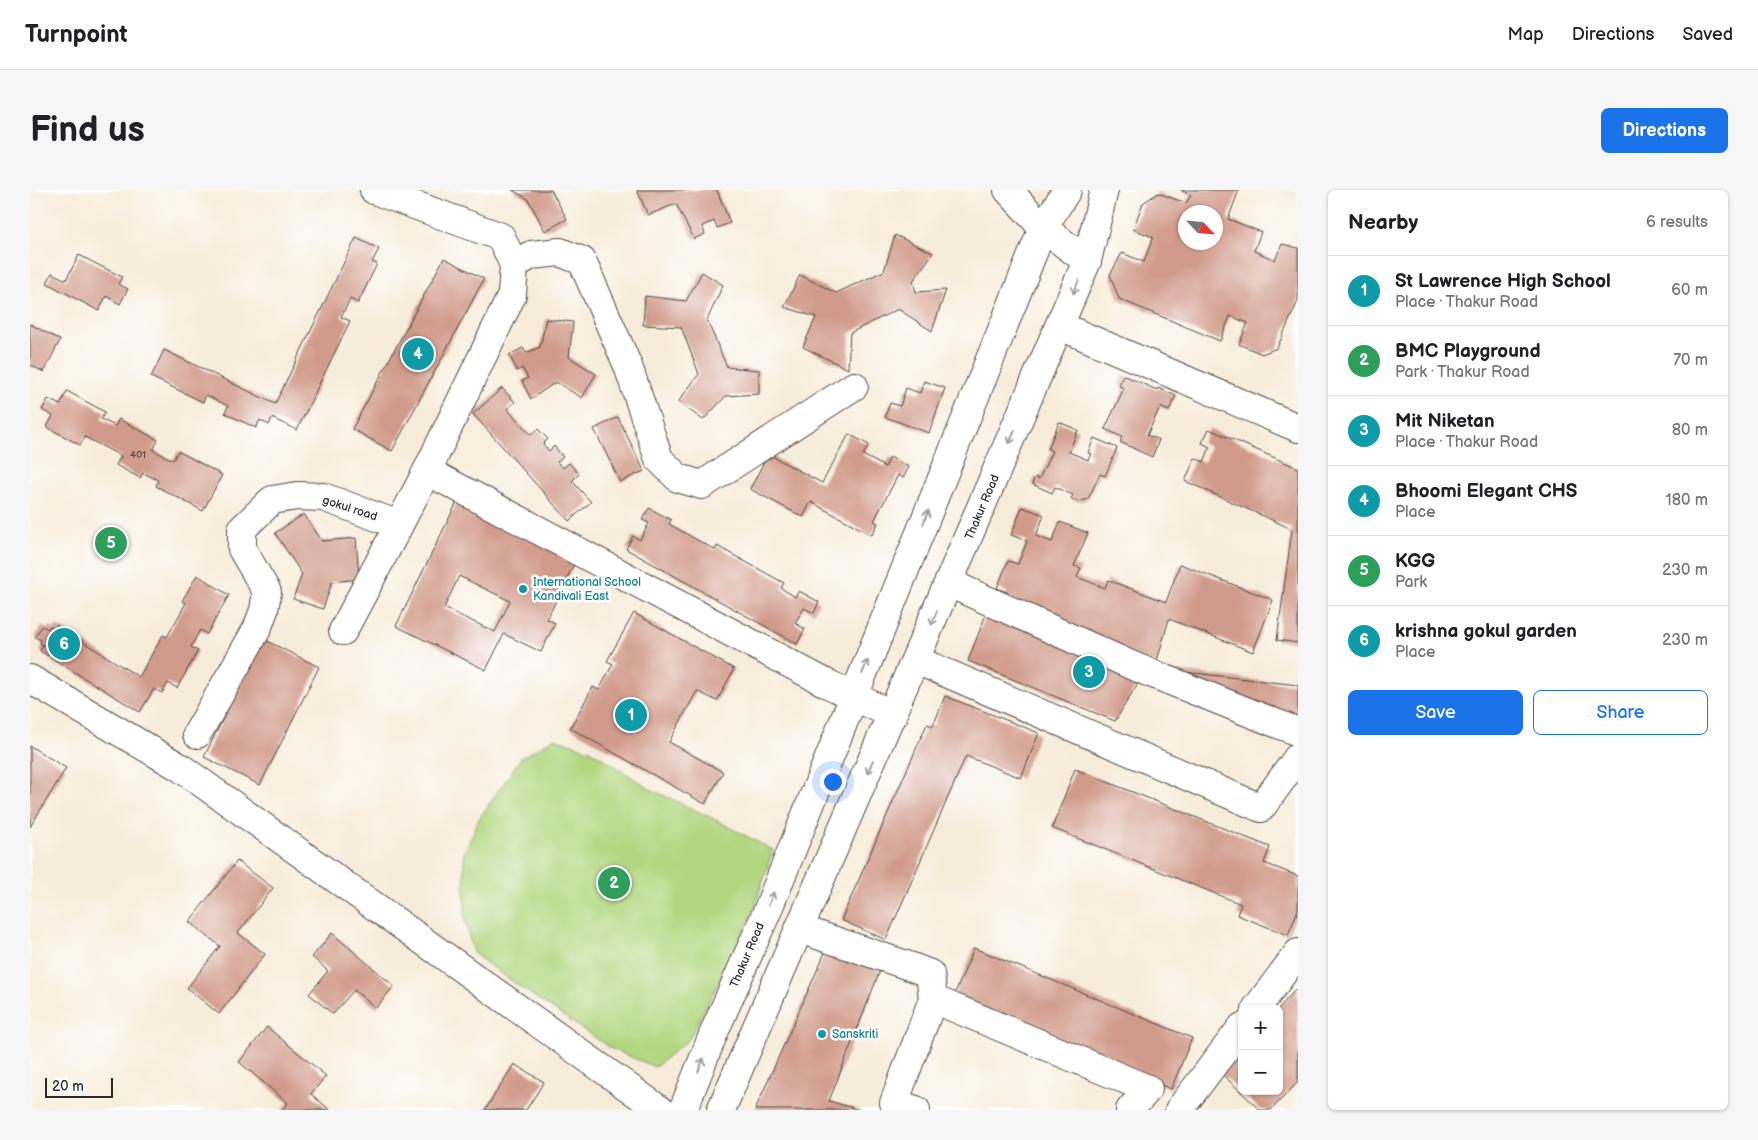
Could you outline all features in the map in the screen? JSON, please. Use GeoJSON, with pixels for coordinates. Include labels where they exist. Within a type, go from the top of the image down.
{"type":"FeatureCollection","features":[{"type":"Feature","properties":{"kind":"street"},"geometry":{"type":"LineString","coordinates":[[343,631],[427,471],[512,296],[514,265],[501,236],[374,190]]}},
{"type":"Feature","properties":{"kind":"street"},"geometry":{"type":"LineString","coordinates":[[1008,190],[1043,228],[1087,261]]}},
{"type":"Feature","properties":{"kind":"street","name":"Thakur Road"},"geometry":{"type":"LineString","coordinates":[[683,1110],[1043,228],[1067,190]]}},
{"type":"Feature","properties":{"kind":"street","name":"Thakur Road"},"geometry":{"type":"LineString","coordinates":[[721,1110],[1060,326],[1087,261],[1104,190]]}},
{"type":"Feature","properties":{"kind":"street"},"geometry":{"type":"LineString","coordinates":[[514,265],[531,255],[560,252],[582,261],[628,366],[659,459],[678,478],[702,485],[854,386]]}},
{"type":"Feature","properties":{"kind":"street"},"geometry":{"type":"LineString","coordinates":[[1060,326],[1298,428]]}},
{"type":"Feature","properties":{"kind":"street"},"geometry":{"type":"LineString","coordinates":[[427,471],[853,697],[892,715]]}},
{"type":"Feature","properties":{"kind":"street","name":"gokul road"},"geometry":{"type":"LineString","coordinates":[[197,734],[257,629],[264,610],[267,592],[242,549],[242,529],[272,500],[297,496],[323,497],[399,525]]}},
{"type":"Feature","properties":{"kind":"street"},"geometry":{"type":"LineString","coordinates":[[949,583],[1133,666],[1298,732]]}},
{"type":"Feature","properties":{"kind":"street"},"geometry":{"type":"LineString","coordinates":[[916,660],[1262,808],[1298,757]]}},
{"type":"Feature","properties":{"kind":"street"},"geometry":{"type":"LineString","coordinates":[[30,679],[181,768],[660,1110]]}},
{"type":"Feature","properties":{"kind":"street"},"geometry":{"type":"LineString","coordinates":[[811,800],[847,820]]}},
{"type":"Feature","properties":{"kind":"street"},"geometry":{"type":"LineString","coordinates":[[800,929],[930,974],[933,999],[894,1103],[916,1110]]}},
{"type":"Feature","properties":{"kind":"street"},"geometry":{"type":"LineString","coordinates":[[1259,1005],[1298,953]]}},
{"type":"Feature","properties":{"kind":"street"},"geometry":{"type":"LineString","coordinates":[[933,999],[1148,1089],[1130,1110]]}},
{"type":"Feature","properties":{"kind":"street"},"geometry":{"type":"LineString","coordinates":[[1179,1110],[1238,1032]]}},
{"type":"Feature","properties":{"kind":"green space"},"geometry":{"type":"Polygon","coordinates":[[[554,738],[590,750],[650,789],[708,816],[773,850],[753,912],[689,1039],[655,1067],[612,1049],[473,953],[465,920],[464,854],[479,819],[521,758],[554,738]]]}},
{"type":"Feature","properties":{"kind":"building"},"geometry":{"type":"Polygon","coordinates":[[[512,190],[551,190],[567,219],[545,231],[528,199],[512,190]]]}},
{"type":"Feature","properties":{"kind":"building"},"geometry":{"type":"Polygon","coordinates":[[[637,190],[717,190],[730,223],[717,228],[714,221],[702,226],[705,234],[694,239],[676,204],[648,215],[637,190]]]}},
{"type":"Feature","properties":{"kind":"building"},"geometry":{"type":"Polygon","coordinates":[[[1181,190],[1239,190],[1228,219],[1261,232],[1254,251],[1275,260],[1282,244],[1298,248],[1298,301],[1277,348],[1262,354],[1239,344],[1248,323],[1230,316],[1220,341],[1119,299],[1110,275],[1122,253],[1144,262],[1153,237],[1133,229],[1143,203],[1158,193],[1186,203],[1191,195],[1181,190]]]}},
{"type":"Feature","properties":{"kind":"building"},"geometry":{"type":"Polygon","coordinates":[[[895,235],[933,253],[913,281],[916,292],[946,290],[932,331],[898,309],[850,333],[848,369],[803,347],[816,317],[784,307],[800,275],[836,293],[884,271],[895,235]]]}},
{"type":"Feature","properties":{"kind":"building"},"geometry":{"type":"Polygon","coordinates":[[[356,238],[379,249],[372,262],[377,264],[358,303],[350,299],[341,317],[350,321],[297,430],[272,418],[269,425],[260,420],[256,428],[225,413],[228,406],[206,395],[203,402],[151,377],[164,350],[275,404],[356,238]]]}},
{"type":"Feature","properties":{"kind":"building"},"geometry":{"type":"Polygon","coordinates":[[[79,255],[122,277],[118,284],[128,289],[120,304],[106,296],[99,311],[47,283],[52,273],[66,280],[79,255]]]}},
{"type":"Feature","properties":{"kind":"building"},"geometry":{"type":"Polygon","coordinates":[[[444,258],[484,279],[392,451],[352,429],[444,258]]]}},
{"type":"Feature","properties":{"kind":"building"},"geometry":{"type":"Polygon","coordinates":[[[702,272],[723,285],[707,320],[727,367],[759,370],[759,394],[726,396],[703,420],[678,402],[699,374],[681,327],[643,325],[645,296],[686,301],[702,272]]]}},
{"type":"Feature","properties":{"kind":"building"},"geometry":{"type":"Polygon","coordinates":[[[546,319],[573,322],[569,357],[596,374],[582,398],[556,382],[531,399],[522,381],[528,378],[522,368],[517,371],[509,355],[523,348],[526,353],[540,347],[546,319]]]}},
{"type":"Feature","properties":{"kind":"building"},"geometry":{"type":"Polygon","coordinates":[[[30,324],[60,340],[44,372],[30,365],[30,324]]]}},
{"type":"Feature","properties":{"kind":"building"},"geometry":{"type":"Polygon","coordinates":[[[1123,375],[1176,396],[1169,411],[1160,407],[1147,435],[1159,440],[1152,457],[1120,442],[1122,437],[1105,429],[1124,388],[1119,386],[1123,375]]]}},
{"type":"Feature","properties":{"kind":"building"},"geometry":{"type":"Polygon","coordinates":[[[924,381],[945,388],[929,433],[885,417],[890,403],[900,406],[906,388],[920,393],[924,381]]]}},
{"type":"Feature","properties":{"kind":"building"},"geometry":{"type":"Polygon","coordinates":[[[502,388],[515,402],[507,409],[531,435],[538,429],[548,439],[543,444],[549,451],[554,446],[563,457],[557,462],[563,468],[569,463],[579,474],[572,481],[591,502],[569,521],[473,414],[502,388]]]}},
{"type":"Feature","properties":{"kind":"building"},"geometry":{"type":"Polygon","coordinates":[[[67,391],[105,412],[101,419],[115,426],[119,419],[158,440],[153,450],[173,460],[178,451],[222,475],[203,511],[156,486],[158,480],[143,473],[140,478],[116,465],[121,456],[85,437],[80,445],[47,427],[53,416],[42,410],[48,399],[60,405],[67,391]]]}},
{"type":"Feature","properties":{"kind":"building"},"geometry":{"type":"Polygon","coordinates":[[[618,417],[644,471],[620,482],[594,429],[618,417]]]}},
{"type":"Feature","properties":{"kind":"building"},"geometry":{"type":"Polygon","coordinates":[[[1059,422],[1078,430],[1069,452],[1088,460],[1091,454],[1088,453],[1094,438],[1117,448],[1105,476],[1100,474],[1088,499],[1079,502],[1071,499],[1073,495],[1055,487],[1052,493],[1032,484],[1035,477],[1039,479],[1052,451],[1048,449],[1059,422]]]}},
{"type":"Feature","properties":{"kind":"building"},"geometry":{"type":"Polygon","coordinates":[[[1209,429],[1298,468],[1298,643],[1277,640],[1292,529],[1185,481],[1195,458],[1204,462],[1210,447],[1202,443],[1209,429]]]}},
{"type":"Feature","properties":{"kind":"building"},"geometry":{"type":"Polygon","coordinates":[[[849,434],[869,445],[863,455],[885,467],[890,457],[909,467],[903,478],[898,475],[874,521],[878,523],[872,535],[811,502],[803,517],[750,489],[768,454],[822,483],[849,434]]]}},
{"type":"Feature","properties":{"kind":"building","name":"International School Kandivali East"},"geometry":{"type":"Polygon","coordinates":[[[457,502],[576,560],[547,619],[555,623],[541,652],[504,634],[486,670],[396,626],[457,502]],[[459,576],[444,608],[495,632],[510,601],[459,576]]]}},
{"type":"Feature","properties":{"kind":"building"},"geometry":{"type":"Polygon","coordinates":[[[1022,507],[1044,515],[1036,536],[1052,542],[1060,522],[1088,533],[1074,566],[1081,568],[1077,577],[1105,588],[1108,580],[1166,602],[1180,564],[1273,600],[1253,652],[1169,619],[1156,664],[1005,601],[1007,592],[997,588],[1008,561],[1018,564],[1027,541],[1011,535],[1022,507]]]}},
{"type":"Feature","properties":{"kind":"building"},"geometry":{"type":"Polygon","coordinates":[[[649,508],[671,520],[669,524],[715,550],[717,546],[784,583],[781,588],[795,597],[799,591],[819,602],[814,613],[804,608],[795,623],[805,629],[797,644],[626,549],[633,536],[640,540],[649,523],[642,520],[649,508]]]}},
{"type":"Feature","properties":{"kind":"building"},"geometry":{"type":"Polygon","coordinates":[[[304,514],[322,541],[356,538],[359,579],[332,582],[323,609],[293,599],[302,574],[275,533],[304,514]]]}},
{"type":"Feature","properties":{"kind":"building"},"geometry":{"type":"Polygon","coordinates":[[[197,575],[229,595],[207,634],[200,630],[191,647],[198,651],[177,688],[168,683],[162,693],[154,689],[140,712],[40,651],[43,645],[40,643],[41,640],[35,637],[42,626],[48,629],[50,626],[54,629],[56,625],[139,677],[163,635],[167,637],[186,603],[182,601],[197,575]]]}},
{"type":"Feature","properties":{"kind":"building"},"geometry":{"type":"Polygon","coordinates":[[[991,601],[1133,666],[1298,685],[1298,723],[1141,678],[1115,721],[968,661],[991,601]]]}},
{"type":"Feature","properties":{"kind":"building"},"geometry":{"type":"Polygon","coordinates":[[[634,613],[734,669],[717,701],[697,691],[669,742],[723,772],[705,804],[570,728],[593,687],[599,690],[613,664],[607,661],[634,613]]]}},
{"type":"Feature","properties":{"kind":"building"},"geometry":{"type":"Polygon","coordinates":[[[263,639],[319,667],[260,785],[204,757],[263,639]]]}},
{"type":"Feature","properties":{"kind":"building"},"geometry":{"type":"Polygon","coordinates":[[[945,696],[1039,733],[1021,778],[966,756],[886,940],[841,920],[927,724],[933,726],[945,696]]]}},
{"type":"Feature","properties":{"kind":"building"},"geometry":{"type":"Polygon","coordinates":[[[30,746],[66,768],[30,827],[30,746]]]}},
{"type":"Feature","properties":{"kind":"building"},"geometry":{"type":"Polygon","coordinates":[[[1075,769],[1270,847],[1264,863],[1298,876],[1298,910],[1288,935],[1237,915],[1241,904],[1052,828],[1075,769]]]}},
{"type":"Feature","properties":{"kind":"building"},"geometry":{"type":"Polygon","coordinates":[[[237,861],[273,888],[238,933],[265,954],[219,1014],[187,988],[220,946],[189,922],[237,861]]]}},
{"type":"Feature","properties":{"kind":"building"},"geometry":{"type":"Polygon","coordinates":[[[332,933],[394,986],[376,1008],[354,990],[333,1014],[309,994],[328,971],[312,957],[332,933]]]}},
{"type":"Feature","properties":{"kind":"building","name":"Sanskriti"},"geometry":{"type":"Polygon","coordinates":[[[827,948],[881,968],[829,1101],[860,1110],[755,1110],[827,948]]]}},
{"type":"Feature","properties":{"kind":"building"},"geometry":{"type":"Polygon","coordinates":[[[974,948],[1192,1038],[1171,1089],[953,998],[974,948]]]}},
{"type":"Feature","properties":{"kind":"building"},"geometry":{"type":"Polygon","coordinates":[[[1298,987],[1298,1082],[1271,1110],[1260,1110],[1244,1095],[1283,1095],[1282,1005],[1298,987]]]}},
{"type":"Feature","properties":{"kind":"building"},"geometry":{"type":"Polygon","coordinates":[[[267,1027],[326,1076],[311,1094],[330,1110],[282,1110],[288,1103],[239,1062],[267,1027]]]}},
{"type":"Feature","properties":{"kind":"building"},"geometry":{"type":"Polygon","coordinates":[[[1238,1051],[1238,1089],[1219,1071],[1238,1051]]]}},
{"type":"Feature","properties":{"kind":"building"},"geometry":{"type":"Polygon","coordinates":[[[514,1064],[544,1082],[526,1110],[485,1110],[514,1064]]]}},
{"type":"Feature","properties":{"kind":"place","name":"Bhoomi Elegant CHS"},"geometry":{"type":"Point","coordinates":[418,354]}},
{"type":"Feature","properties":{"kind":"place","name":"KGG"},"geometry":{"type":"Point","coordinates":[111,543]}},
{"type":"Feature","properties":{"kind":"place","name":"International School Kandivali East"},"geometry":{"type":"Point","coordinates":[523,589]}},
{"type":"Feature","properties":{"kind":"place","name":"krishna gokul garden"},"geometry":{"type":"Point","coordinates":[64,644]}},
{"type":"Feature","properties":{"kind":"place","name":"Mit Niketan"},"geometry":{"type":"Point","coordinates":[1089,672]}},
{"type":"Feature","properties":{"kind":"place","name":"St Lawrence High School"},"geometry":{"type":"Point","coordinates":[631,715]}},
{"type":"Feature","properties":{"kind":"place","name":"BMC Playground"},"geometry":{"type":"Point","coordinates":[614,883]}},
{"type":"Feature","properties":{"kind":"place","name":"Sanskriti"},"geometry":{"type":"Point","coordinates":[822,1034]}}]}
